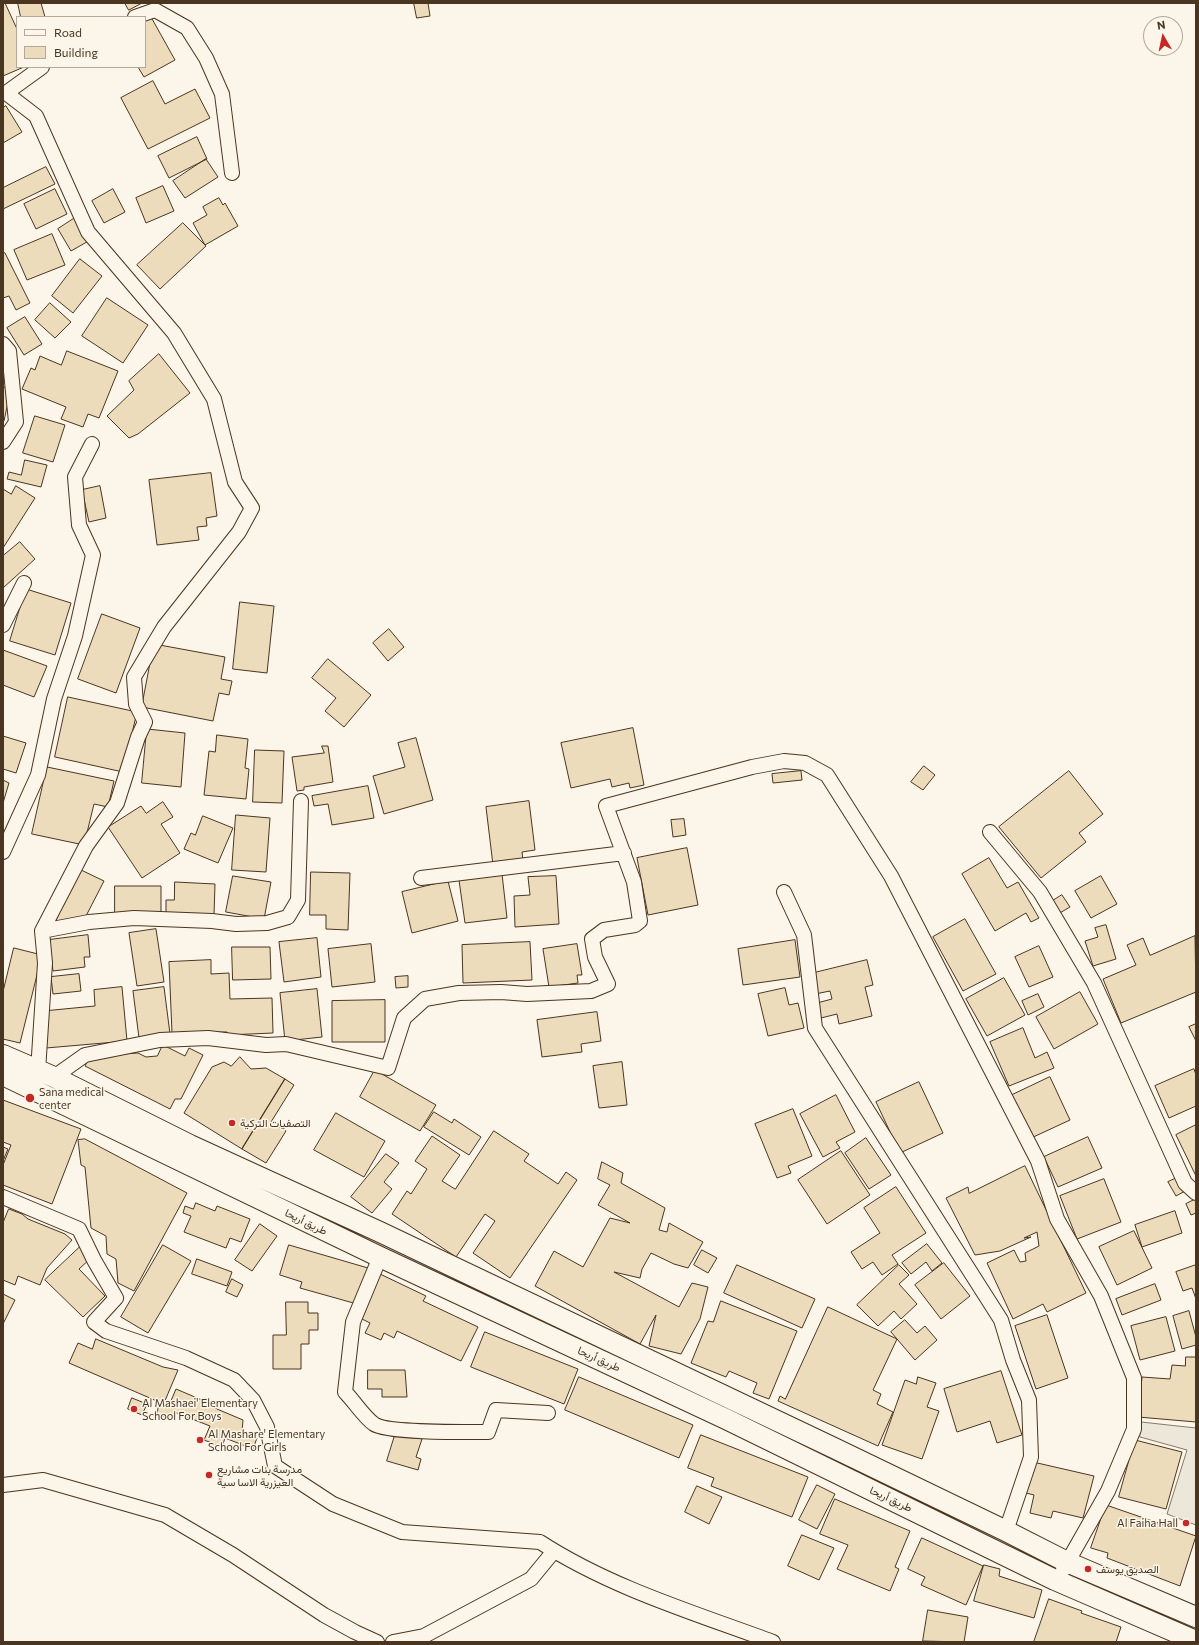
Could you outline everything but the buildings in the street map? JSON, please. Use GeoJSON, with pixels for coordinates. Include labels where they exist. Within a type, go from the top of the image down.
{"type":"FeatureCollection","features":[{"type":"Feature","properties":{"kind":"main road","name":"طريق أريحا"},"geometry":{"type":"LineString","coordinates":[[3,1055],[46,1074],[190,1145],[388,1236],[1006,1531],[1067,1562],[1196,1617]]}},
{"type":"Feature","properties":{"kind":"main road","name":"طريق أريحا"},"geometry":{"type":"LineString","coordinates":[[3,1075],[380,1258],[719,1416],[834,1473],[915,1510],[1058,1580],[1196,1641]]}},
{"type":"Feature","properties":{"kind":"street"},"geometry":{"type":"LineString","coordinates":[[138,16],[156,10],[187,28],[206,58],[222,94],[232,173]]}},
{"type":"Feature","properties":{"kind":"street"},"geometry":{"type":"LineString","coordinates":[[40,68],[4,92],[36,116],[88,232],[174,333],[214,399],[235,482],[252,508],[239,532],[164,626],[134,677],[136,704],[145,722],[138,737],[117,803],[86,846],[42,931],[46,963],[46,1074],[85,1055],[160,1040],[208,1038],[266,1045],[286,1044],[388,1068],[404,1018],[425,999],[459,993],[501,992],[527,994],[590,991],[608,984],[595,957],[592,939],[604,930],[635,925],[640,921],[634,882],[606,806],[752,767],[784,761],[805,763],[827,775],[891,876],[1038,1161],[1057,1219],[1101,1296],[1134,1378],[1134,1429],[1108,1491],[1058,1580]]}},
{"type":"Feature","properties":{"kind":"street"},"geometry":{"type":"LineString","coordinates":[[3,344],[9,351],[16,422],[3,442]]}},
{"type":"Feature","properties":{"kind":"street"},"geometry":{"type":"LineString","coordinates":[[3,852],[38,775],[54,699],[74,636],[93,555],[79,525],[75,476],[92,444]]}},
{"type":"Feature","properties":{"kind":"street"},"geometry":{"type":"LineString","coordinates":[[3,625],[24,584]]}},
{"type":"Feature","properties":{"kind":"street"},"geometry":{"type":"LineString","coordinates":[[42,931],[89,922],[134,918],[212,921],[236,924],[267,923],[288,917],[298,900],[301,801]]}},
{"type":"Feature","properties":{"kind":"street"},"geometry":{"type":"LineString","coordinates":[[990,832],[1040,892],[1094,983],[1185,1183],[1196,1193]]}},
{"type":"Feature","properties":{"kind":"street"},"geometry":{"type":"LineString","coordinates":[[421,878],[624,853]]}},
{"type":"Feature","properties":{"kind":"street"},"geometry":{"type":"LineString","coordinates":[[784,892],[804,935],[814,1028],[1001,1320],[1013,1360],[1029,1400],[1031,1457],[1006,1531]]}},
{"type":"Feature","properties":{"kind":"street"},"geometry":{"type":"LineString","coordinates":[[3,1197],[79,1229],[94,1260],[116,1298],[94,1322],[106,1331],[186,1358],[234,1380],[253,1400],[267,1427],[275,1466],[333,1504],[402,1532],[540,1542],[554,1551],[628,1588],[773,1642]]}},
{"type":"Feature","properties":{"kind":"street"},"geometry":{"type":"LineString","coordinates":[[380,1258],[353,1322],[345,1392],[374,1425],[387,1428],[448,1432],[488,1432],[496,1410],[548,1413]]}},
{"type":"Feature","properties":{"kind":"street"},"geometry":{"type":"LineString","coordinates":[[3,1485],[44,1480],[165,1514],[324,1615],[355,1632],[378,1642]]}},
{"type":"Feature","properties":{"kind":"street"},"geometry":{"type":"LineString","coordinates":[[393,1642],[424,1636],[531,1579],[554,1551]]}},
{"type":"Feature","properties":{"kind":"shaded area"},"geometry":{"type":"Polygon","coordinates":[[[1141,1422],[1196,1428],[1196,1525],[1167,1514],[1187,1450],[1140,1437],[1141,1422]]]}},
{"type":"Feature","properties":{"kind":"place","name":"Sana medical center"},"geometry":{"type":"Point","coordinates":[30,1098]}},
{"type":"Feature","properties":{"kind":"place","name":"التصفيات التركية"},"geometry":{"type":"Point","coordinates":[232,1123]}},
{"type":"Feature","properties":{"kind":"place","name":"Al Mashaei' Elementary School For Boys"},"geometry":{"type":"Point","coordinates":[134,1409]}},
{"type":"Feature","properties":{"kind":"place","name":"Al Mashare' Elementary School For Girls"},"geometry":{"type":"Point","coordinates":[200,1440]}},
{"type":"Feature","properties":{"kind":"place","name":"مدرسة بنات مشاريع العيزرية الاسا سية"},"geometry":{"type":"Point","coordinates":[209,1475]}},
{"type":"Feature","properties":{"kind":"place","name":"Al Faiha Hall"},"geometry":{"type":"Point","coordinates":[1186,1523]}},
{"type":"Feature","properties":{"kind":"place","name":"الصديق يوسف"},"geometry":{"type":"Point","coordinates":[1088,1569]}}]}
